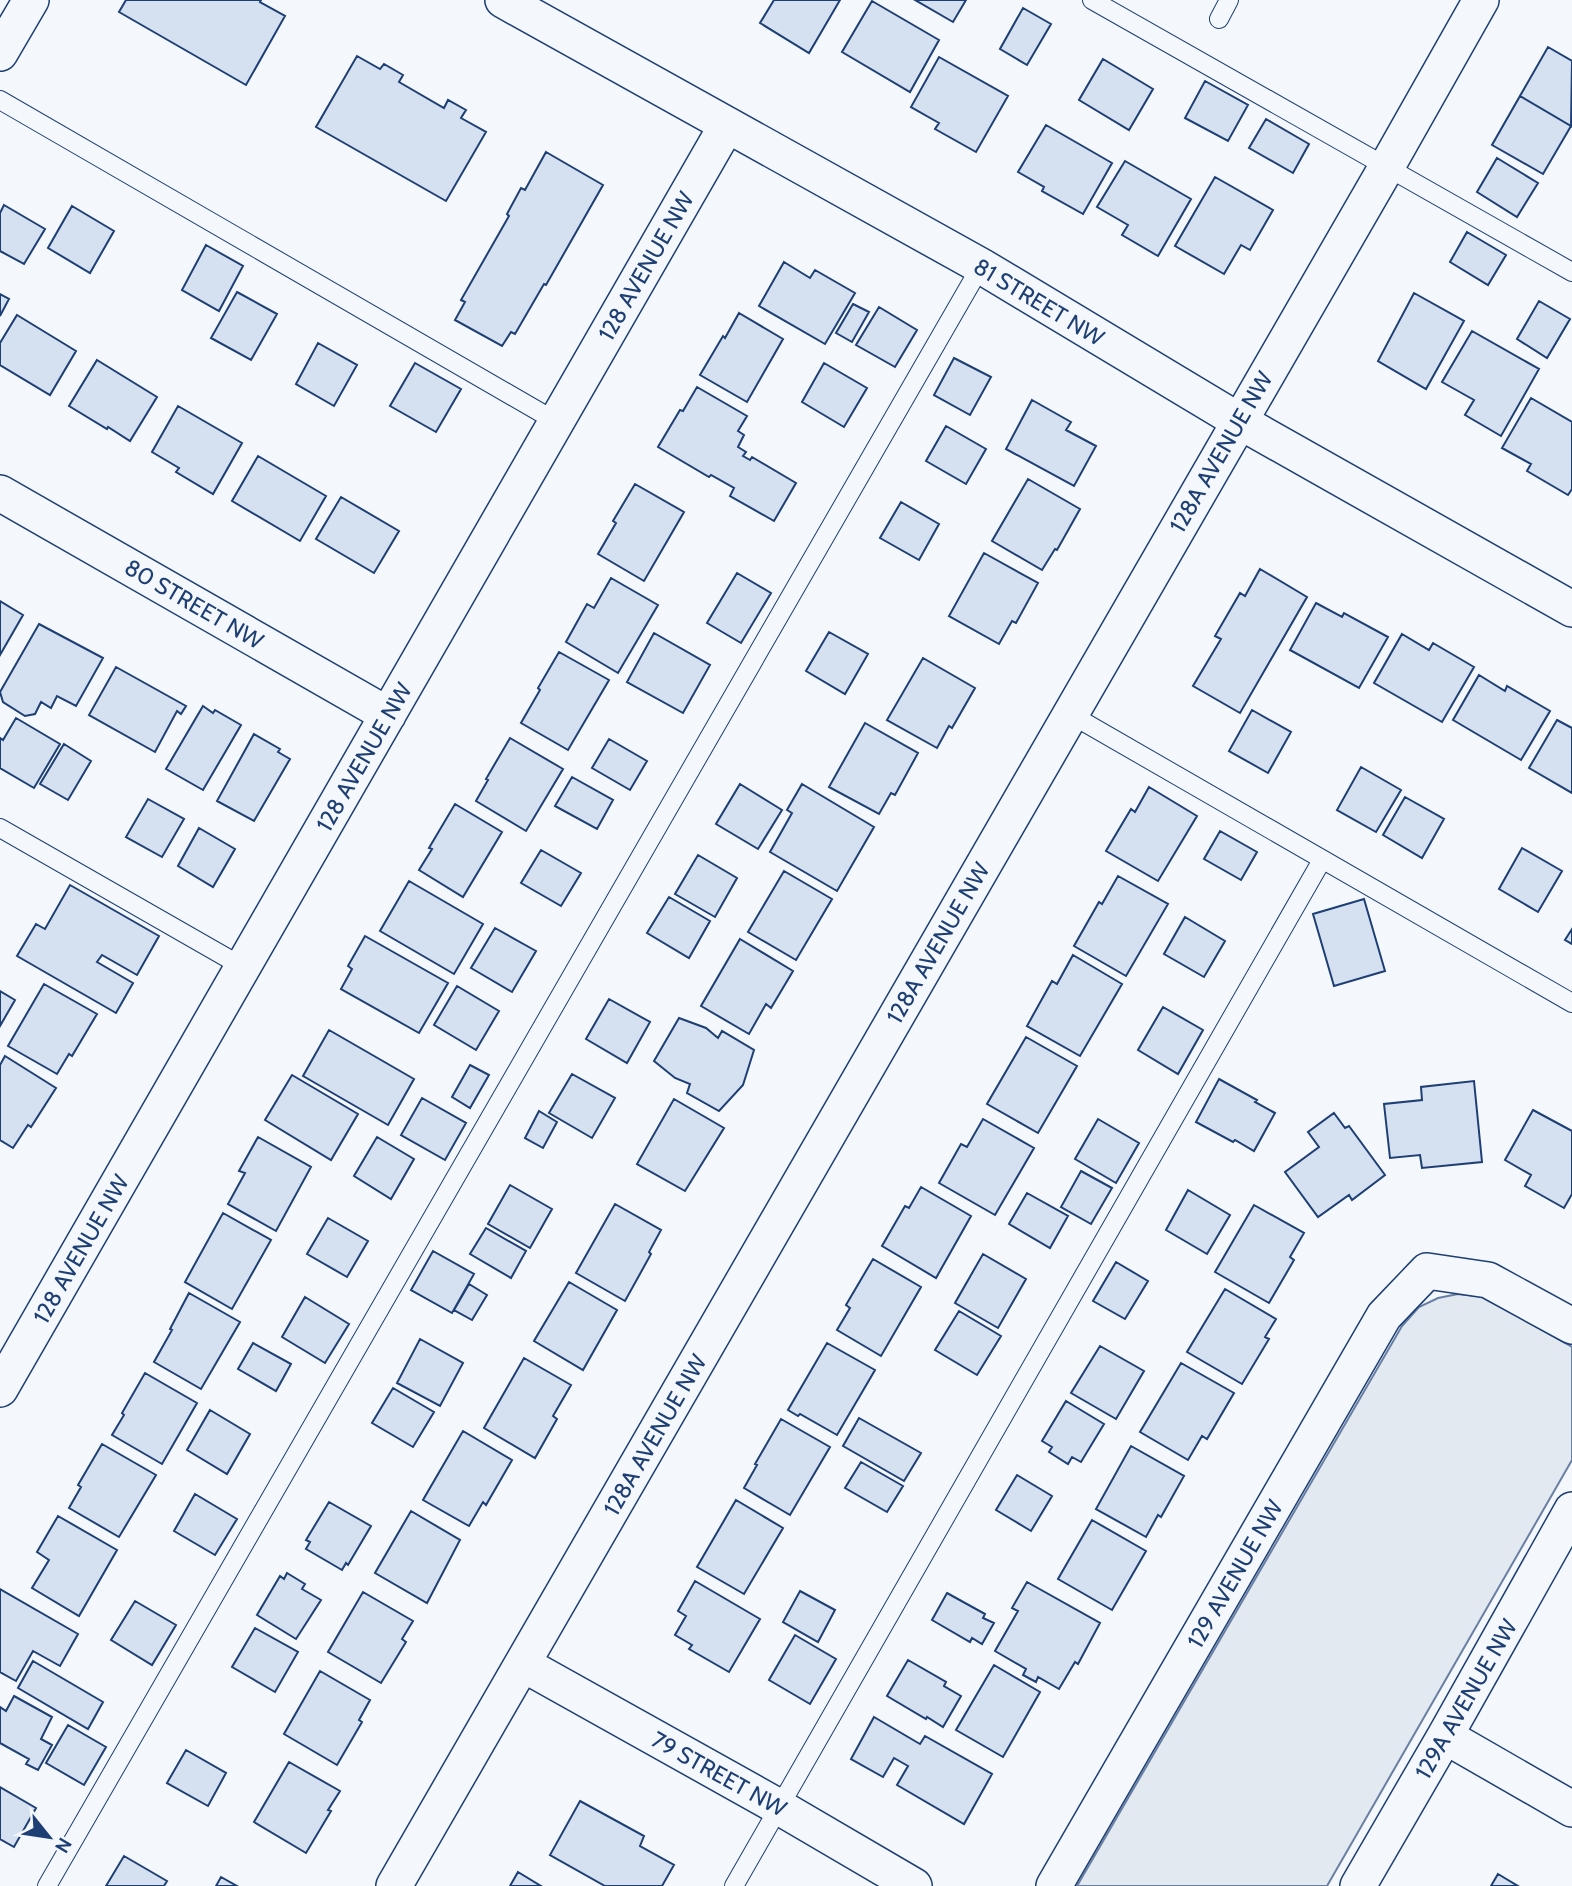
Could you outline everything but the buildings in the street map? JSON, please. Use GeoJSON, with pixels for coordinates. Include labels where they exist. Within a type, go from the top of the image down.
{"type":"FeatureCollection","features":[{"type":"Feature","properties":{"kind":"street"},"geometry":{"type":"LineString","coordinates":[[0,53],[31,0]]}},
{"type":"Feature","properties":{"kind":"street","name":"81 STREET NW"},"geometry":{"type":"LineString","coordinates":[[503,0],[981,266],[1239,421],[1572,609]]}},
{"type":"Feature","properties":{"kind":"street","name":"128A AVENUE NW"},"geometry":{"type":"LineString","coordinates":[[394,1886],[1481,0]]}},
{"type":"Feature","properties":{"kind":"street","name":"128 AVENUE NW"},"geometry":{"type":"LineString","coordinates":[[0,1389],[727,125]]}},
{"type":"Feature","properties":{"kind":"street","name":"80 STREET NW"},"geometry":{"type":"LineString","coordinates":[[0,493],[388,715]]}},
{"type":"Feature","properties":{"kind":"street","name":"129 AVENUE NW"},"geometry":{"type":"LineString","coordinates":[[1054,1886],[1384,1316],[1427,1271],[1488,1280],[1572,1326]]}},
{"type":"Feature","properties":{"kind":"street","name":"129A AVENUE NW"},"geometry":{"type":"LineString","coordinates":[[1358,1886],[1572,1510]]}},
{"type":"Feature","properties":{"kind":"street","name":"79 STREET NW"},"geometry":{"type":"LineString","coordinates":[[523,1664],[914,1886]]}},
{"type":"Feature","properties":{"kind":"street"},"geometry":{"type":"LineString","coordinates":[[1445,1736],[1572,1809]]}},
{"type":"Feature","properties":{"kind":"lane"},"geometry":{"type":"LineString","coordinates":[[1092,0],[1572,272]]}},
{"type":"Feature","properties":{"kind":"lane"},"geometry":{"type":"LineString","coordinates":[[1219,19],[1229,0]]}},
{"type":"Feature","properties":{"kind":"lane"},"geometry":{"type":"LineString","coordinates":[[0,100],[557,422]]}},
{"type":"Feature","properties":{"kind":"lane"},"geometry":{"type":"LineString","coordinates":[[47,1886],[981,266]]}},
{"type":"Feature","properties":{"kind":"lane"},"geometry":{"type":"LineString","coordinates":[[1070,714],[1572,1003]]}},
{"type":"Feature","properties":{"kind":"lane"},"geometry":{"type":"LineString","coordinates":[[0,829],[243,967]]}},
{"type":"Feature","properties":{"kind":"lane"},"geometry":{"type":"LineString","coordinates":[[734,1886],[1322,860]]}},
{"type":"Feature","properties":{"kind":"shaded area"},"geometry":{"type":"Polygon","coordinates":[[[1458,1294],[1485,1297],[1572,1347],[1572,1460],[1327,1886],[1077,1886],[1402,1326],[1419,1307],[1438,1298],[1458,1294]]]}}]}
